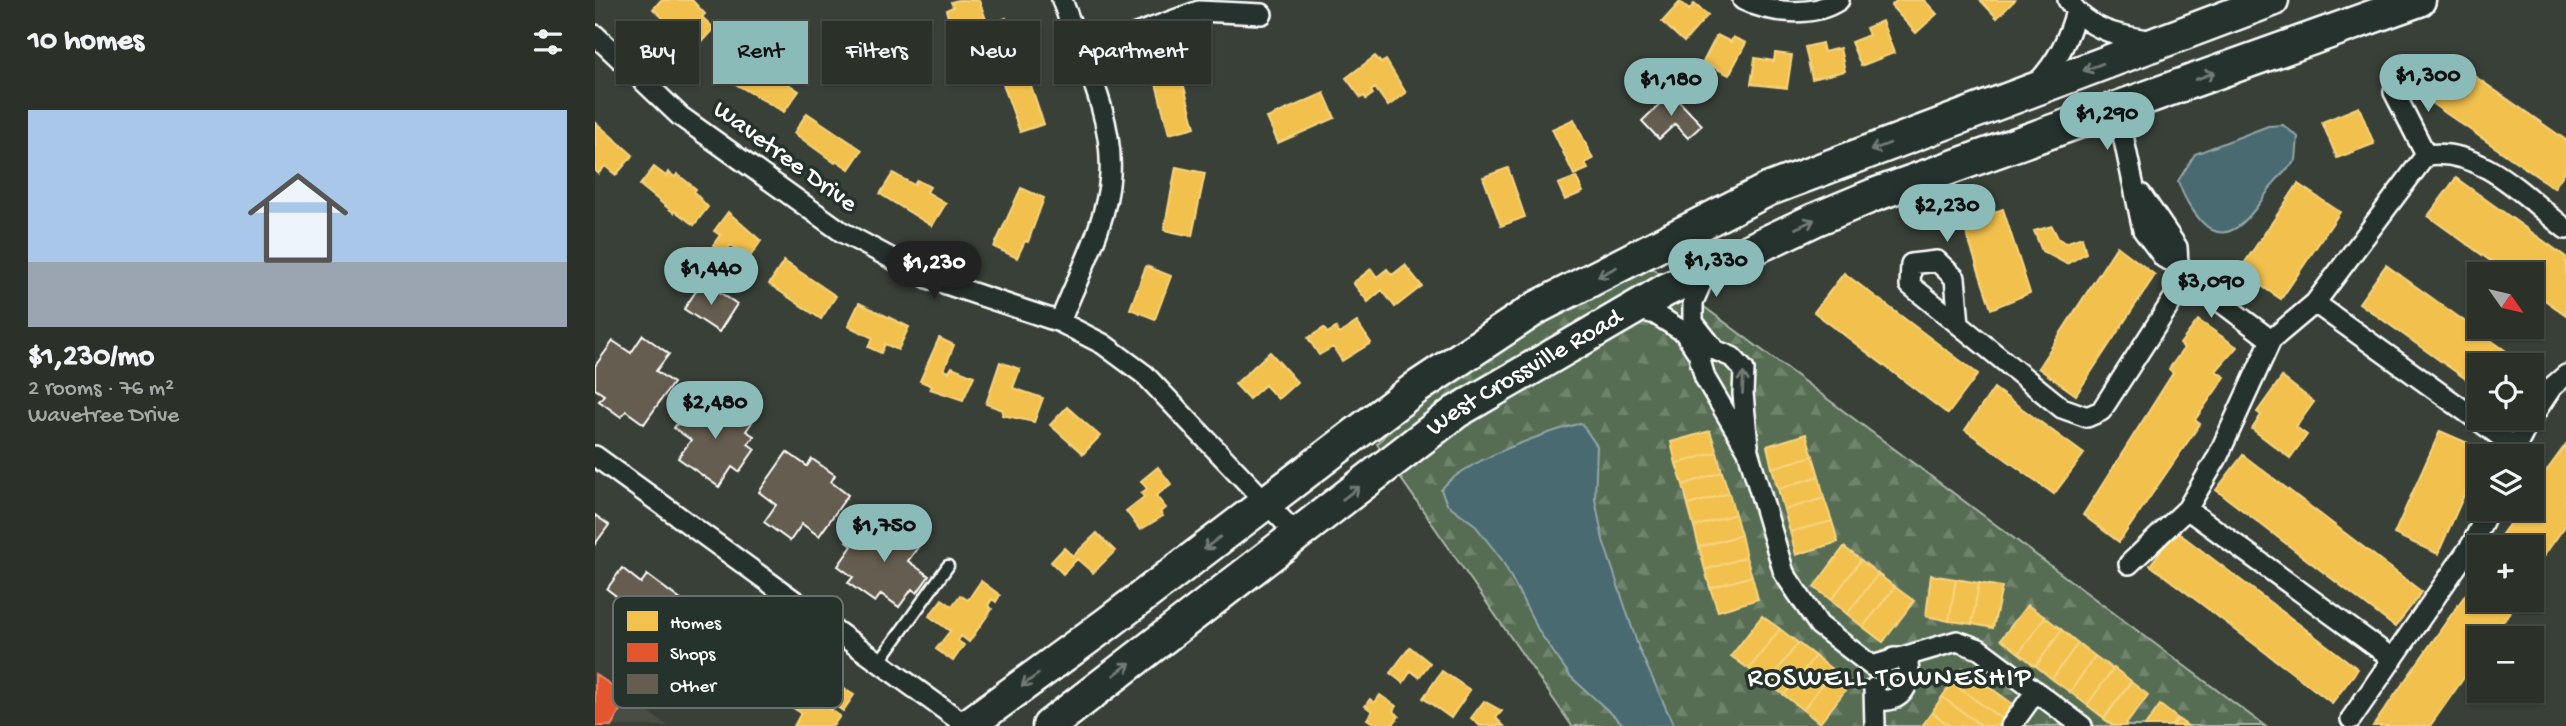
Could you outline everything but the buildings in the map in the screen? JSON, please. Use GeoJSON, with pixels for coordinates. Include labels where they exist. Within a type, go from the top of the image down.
{"type":"FeatureCollection","features":[{"type":"Feature","properties":{"kind":"main road","name":"West Crossville Road"},"geometry":{"type":"LineString","coordinates":[[967,726],[1416,388],[1538,307],[1767,190],[2272,0]]}},
{"type":"Feature","properties":{"kind":"main road","name":"West Crossville Road"},"geometry":{"type":"LineString","coordinates":[[1049,726],[1456,412],[1634,308],[1707,270],[1874,195],[2419,0]]}},
{"type":"Feature","properties":{"kind":"street"},"geometry":{"type":"LineString","coordinates":[[1062,0],[1069,21]]}},
{"type":"Feature","properties":{"kind":"street"},"geometry":{"type":"LineString","coordinates":[[1743,0],[1773,10],[1802,11],[1831,5],[1839,0]]}},
{"type":"Feature","properties":{"kind":"street"},"geometry":{"type":"LineString","coordinates":[[2072,6],[2093,26],[2115,35],[2160,42]]}},
{"type":"Feature","properties":{"kind":"street"},"geometry":{"type":"LineString","coordinates":[[2031,90],[2053,65],[2070,35],[2072,6]]}},
{"type":"Feature","properties":{"kind":"street"},"geometry":{"type":"LineString","coordinates":[[1172,21],[1199,11],[1262,14]]}},
{"type":"Feature","properties":{"kind":"street","name":"Wavetree Drive"},"geometry":{"type":"LineString","coordinates":[[595,35],[680,116],[842,232],[928,278],[1060,321],[1103,344],[1145,375],[1296,534]]}},
{"type":"Feature","properties":{"kind":"street"},"geometry":{"type":"LineString","coordinates":[[1060,321],[1102,215],[1110,177],[1106,126],[1091,84]]}},
{"type":"Feature","properties":{"kind":"street"},"geometry":{"type":"LineString","coordinates":[[2394,92],[2426,155]]}},
{"type":"Feature","properties":{"kind":"street"},"geometry":{"type":"LineString","coordinates":[[2117,107],[2143,230],[2164,258],[2184,268],[2214,296],[2271,340]]}},
{"type":"Feature","properties":{"kind":"street"},"geometry":{"type":"LineString","coordinates":[[2426,155],[2461,155],[2480,163],[2566,229]]}},
{"type":"Feature","properties":{"kind":"street"},"geometry":{"type":"LineString","coordinates":[[2129,564],[2187,509],[2217,458],[2271,340],[2315,303],[2426,155]]}},
{"type":"Feature","properties":{"kind":"street"},"geometry":{"type":"LineString","coordinates":[[1959,324],[1955,278],[1937,261],[1910,264],[1910,285],[2062,408],[2087,417],[2101,411],[2184,268]]}},
{"type":"Feature","properties":{"kind":"street"},"geometry":{"type":"LineString","coordinates":[[1707,270],[1693,302],[1688,327],[1705,379],[1748,451]]}},
{"type":"Feature","properties":{"kind":"street"},"geometry":{"type":"LineString","coordinates":[[2315,303],[2502,444]]}},
{"type":"Feature","properties":{"kind":"street"},"geometry":{"type":"LineString","coordinates":[[1634,308],[1688,327],[1715,350],[1732,358],[1744,370],[1743,394],[1748,451],[1784,573],[1819,625],[1871,666],[1875,726]]}},
{"type":"Feature","properties":{"kind":"street"},"geometry":{"type":"LineString","coordinates":[[2544,399],[2552,387],[2566,375]]}},
{"type":"Feature","properties":{"kind":"street"},"geometry":{"type":"LineString","coordinates":[[595,456],[788,596]]}},
{"type":"Feature","properties":{"kind":"street"},"geometry":{"type":"LineString","coordinates":[[2187,509],[2393,659]]}},
{"type":"Feature","properties":{"kind":"street"},"geometry":{"type":"LineString","coordinates":[[2351,719],[2472,544],[2483,521]]}},
{"type":"Feature","properties":{"kind":"street"},"geometry":{"type":"LineString","coordinates":[[843,636],[967,726]]}},
{"type":"Feature","properties":{"kind":"street"},"geometry":{"type":"LineString","coordinates":[[1871,666],[1957,641],[1979,649],[2082,726]]}},
{"type":"Feature","properties":{"kind":"street"},"geometry":{"type":"LineString","coordinates":[[1874,690],[1879,699],[1888,701],[1901,694],[1909,684],[1908,664],[1901,658],[1894,658]]}},
{"type":"Feature","properties":{"kind":"street"},"geometry":{"type":"LineString","coordinates":[[2011,726],[2036,691]]}},
{"type":"Feature","properties":{"kind":"lane"},"geometry":{"type":"LineString","coordinates":[[879,662],[948,566]]}},
{"type":"Feature","properties":{"kind":"shaded area"},"geometry":{"type":"Polygon","coordinates":[[[595,674],[613,687],[613,708],[643,708],[668,726],[595,726],[595,674]]]}},
{"type":"Feature","properties":{"kind":"green space"},"geometry":{"type":"Polygon","coordinates":[[[1628,250],[2265,726],[1572,726],[1377,444],[1485,325],[1628,250]]]}},
{"type":"Feature","properties":{"kind":"water"},"geometry":{"type":"Polygon","coordinates":[[[2283,125],[2298,137],[2296,160],[2276,180],[2252,213],[2233,230],[2224,232],[2213,230],[2202,222],[2185,198],[2178,181],[2195,154],[2268,126],[2283,125]]]}},
{"type":"Feature","properties":{"kind":"water"},"geometry":{"type":"Polygon","coordinates":[[[1581,423],[1597,446],[1595,499],[1603,540],[1639,649],[1674,726],[1625,726],[1571,677],[1540,633],[1502,560],[1474,524],[1447,504],[1441,490],[1467,469],[1505,449],[1581,423]]]}},
{"type":"Feature","properties":{"kind":"district","name":"ROSWELL TOWNESHIP"},"geometry":{"type":"Point","coordinates":[1890,679]}}]}
